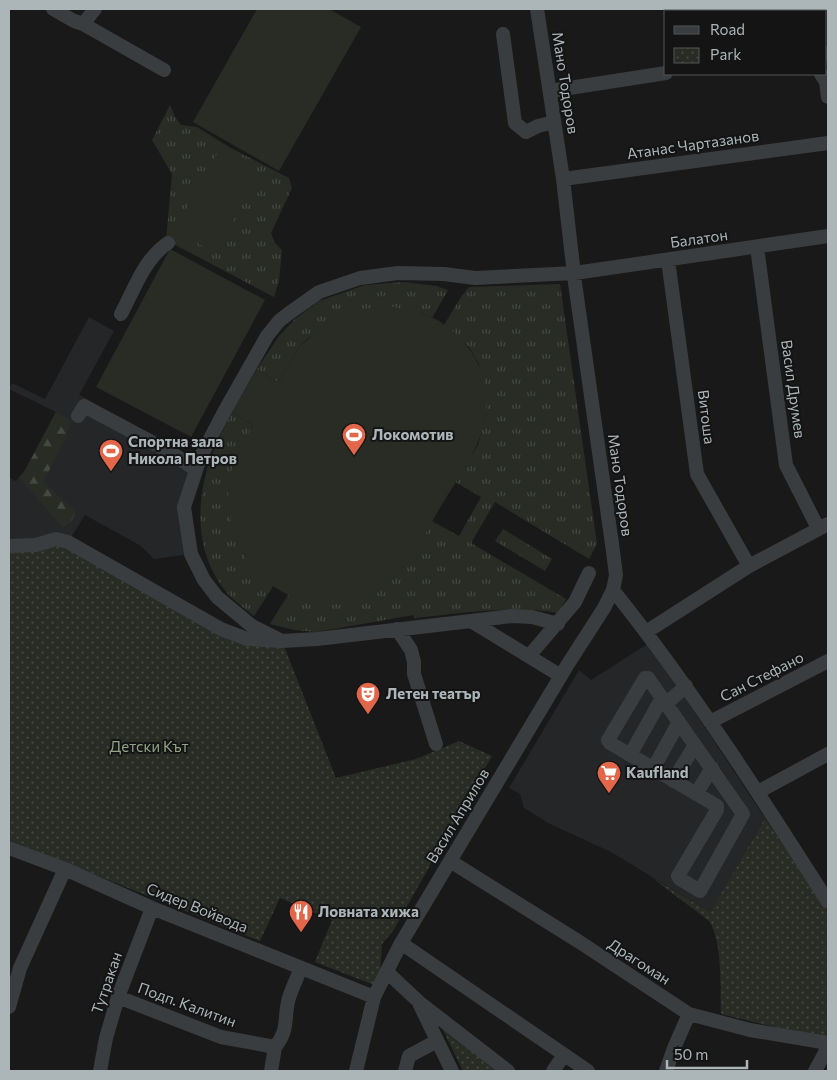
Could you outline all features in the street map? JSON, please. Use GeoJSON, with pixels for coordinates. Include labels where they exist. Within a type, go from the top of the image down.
{"type":"FeatureCollection","features":[{"type":"Feature","properties":{"kind":"street"},"geometry":{"type":"LineString","coordinates":[[53,9],[164,70]]}},
{"type":"Feature","properties":{"kind":"street"},"geometry":{"type":"LineString","coordinates":[[83,24],[95,9]]}},
{"type":"Feature","properties":{"kind":"street","name":"Мано Тодоров"},"geometry":{"type":"LineString","coordinates":[[537,9],[563,180],[612,544],[616,575],[614,590]]}},
{"type":"Feature","properties":{"kind":"street"},"geometry":{"type":"LineString","coordinates":[[503,34],[515,123],[526,132],[538,126],[554,122]]}},
{"type":"Feature","properties":{"kind":"street"},"geometry":{"type":"LineString","coordinates":[[550,91],[664,73]]}},
{"type":"Feature","properties":{"kind":"street"},"geometry":{"type":"LineString","coordinates":[[824,77],[828,97]]}},
{"type":"Feature","properties":{"kind":"street","name":"Атанас Чартазанов"},"geometry":{"type":"LineString","coordinates":[[563,180],[828,143]]}},
{"type":"Feature","properties":{"kind":"street","name":"Балатон"},"geometry":{"type":"LineString","coordinates":[[282,641],[252,626],[217,597],[204,580],[191,554],[184,507],[196,470],[223,414],[267,336],[279,321],[319,292],[352,280],[398,273],[444,274],[475,278],[575,273],[828,236]]}},
{"type":"Feature","properties":{"kind":"street"},"geometry":{"type":"LineString","coordinates":[[121,314],[146,264],[160,248],[168,243]]}},
{"type":"Feature","properties":{"kind":"street","name":"Васил Друмев"},"geometry":{"type":"LineString","coordinates":[[757,247],[786,465],[823,526]]}},
{"type":"Feature","properties":{"kind":"street","name":"Витоша"},"geometry":{"type":"LineString","coordinates":[[668,260],[697,474],[749,566]]}},
{"type":"Feature","properties":{"kind":"street"},"geometry":{"type":"LineString","coordinates":[[78,416],[84,406],[172,453],[196,470]]}},
{"type":"Feature","properties":{"kind":"street"},"geometry":{"type":"LineString","coordinates":[[646,632],[749,566],[823,526]]}},
{"type":"Feature","properties":{"kind":"street"},"geometry":{"type":"LineString","coordinates":[[9,546],[36,545],[56,539],[68,542],[221,629],[247,640],[317,639],[512,616],[532,617],[558,624]]}},
{"type":"Feature","properties":{"kind":"street"},"geometry":{"type":"LineString","coordinates":[[529,656],[575,602],[589,573]]}},
{"type":"Feature","properties":{"kind":"street"},"geometry":{"type":"LineString","coordinates":[[614,590],[686,686],[758,792],[828,902]]}},
{"type":"Feature","properties":{"kind":"street","name":"Васил Априлов"},"geometry":{"type":"LineString","coordinates":[[356,1071],[374,997],[401,943],[614,590]]}},
{"type":"Feature","properties":{"kind":"street"},"geometry":{"type":"LineString","coordinates":[[471,621],[561,676]]}},
{"type":"Feature","properties":{"kind":"street"},"geometry":{"type":"LineString","coordinates":[[396,629],[412,650],[414,674],[436,744]]}},
{"type":"Feature","properties":{"kind":"street","name":"Сан Стефано"},"geometry":{"type":"LineString","coordinates":[[710,722],[828,661]]}},
{"type":"Feature","properties":{"kind":"street"},"geometry":{"type":"LineString","coordinates":[[648,678],[664,701],[742,812],[743,817],[700,891],[678,878],[718,808],[610,744],[608,740],[643,679],[648,678]]}},
{"type":"Feature","properties":{"kind":"street"},"geometry":{"type":"LineString","coordinates":[[630,755],[664,701],[686,686]]}},
{"type":"Feature","properties":{"kind":"street"},"geometry":{"type":"LineString","coordinates":[[653,769],[679,722]]}},
{"type":"Feature","properties":{"kind":"street"},"geometry":{"type":"LineString","coordinates":[[673,781],[695,745]]}},
{"type":"Feature","properties":{"kind":"street"},"geometry":{"type":"LineString","coordinates":[[758,792],[828,754]]}},
{"type":"Feature","properties":{"kind":"street"},"geometry":{"type":"LineString","coordinates":[[696,794],[712,768]]}},
{"type":"Feature","properties":{"kind":"street","name":"Сидер Войвода"},"geometry":{"type":"LineString","coordinates":[[9,848],[65,869],[152,908],[374,997]]}},
{"type":"Feature","properties":{"kind":"street","name":"Драгоман"},"geometry":{"type":"LineString","coordinates":[[450,862],[578,941],[689,1014],[750,1030],[828,1045]]}},
{"type":"Feature","properties":{"kind":"street"},"geometry":{"type":"LineString","coordinates":[[9,1006],[20,968],[65,869]]}},
{"type":"Feature","properties":{"kind":"street","name":"Тутракан"},"geometry":{"type":"LineString","coordinates":[[100,1071],[106,1038],[118,997],[152,908]]}},
{"type":"Feature","properties":{"kind":"street"},"geometry":{"type":"LineString","coordinates":[[401,943],[588,1071]]}},
{"type":"Feature","properties":{"kind":"street"},"geometry":{"type":"LineString","coordinates":[[271,1071],[275,1046],[286,1028],[285,1014],[300,968]]}},
{"type":"Feature","properties":{"kind":"street"},"geometry":{"type":"LineString","coordinates":[[387,972],[418,1001],[508,1071]]}},
{"type":"Feature","properties":{"kind":"street","name":"Подп. Калитин"},"geometry":{"type":"LineString","coordinates":[[118,997],[221,1037],[275,1046]]}},
{"type":"Feature","properties":{"kind":"street"},"geometry":{"type":"LineString","coordinates":[[418,1001],[452,1071]]}},
{"type":"Feature","properties":{"kind":"street"},"geometry":{"type":"LineString","coordinates":[[666,1071],[689,1014]]}},
{"type":"Feature","properties":{"kind":"street"},"geometry":{"type":"LineString","coordinates":[[405,1071],[409,1056],[437,1040]]}},
{"type":"Feature","properties":{"kind":"street"},"geometry":{"type":"LineString","coordinates":[[815,1071],[828,1045]]}},
{"type":"Feature","properties":{"kind":"street"},"geometry":{"type":"LineString","coordinates":[[552,1071],[564,1055]]}},
{"type":"Feature","properties":{"kind":"shaded area"},"geometry":{"type":"Polygon","coordinates":[[[89,317],[114,331],[79,395],[87,399],[84,406],[187,456],[200,458],[184,507],[191,554],[154,559],[141,546],[85,515],[68,542],[9,546],[9,477],[15,481],[24,472],[56,412],[9,389],[12,383],[45,399],[89,317]]]}},
{"type":"Feature","properties":{"kind":"shaded area"},"geometry":{"type":"Polygon","coordinates":[[[649,643],[765,818],[710,912],[611,852],[550,824],[524,808],[520,794],[509,788],[579,670],[591,680],[649,643]]]}},
{"type":"Feature","properties":{"kind":"green space"},"geometry":{"type":"Polygon","coordinates":[[[257,9],[329,9],[361,27],[279,171],[193,122],[257,9]]]}},
{"type":"Feature","properties":{"kind":"green space"},"geometry":{"type":"Polygon","coordinates":[[[170,105],[181,125],[197,127],[229,147],[289,178],[292,188],[271,233],[275,243],[282,250],[279,281],[274,297],[166,240],[172,174],[152,140],[170,105]]]}},
{"type":"Feature","properties":{"kind":"green space"},"geometry":{"type":"Polygon","coordinates":[[[226,148],[255,164],[257,175],[219,248],[209,249],[181,235],[178,224],[217,154],[226,148]]]}},
{"type":"Feature","properties":{"kind":"green space"},"geometry":{"type":"Polygon","coordinates":[[[170,249],[265,300],[191,437],[96,387],[170,249]]]}},
{"type":"Feature","properties":{"kind":"green space"},"geometry":{"type":"Polygon","coordinates":[[[404,282],[436,286],[448,290],[432,318],[422,313],[309,337],[300,346],[278,382],[257,369],[279,336],[295,319],[319,301],[365,285],[404,282]]]}},
{"type":"Feature","properties":{"kind":"green space"},"geometry":{"type":"Polygon","coordinates":[[[560,284],[597,544],[589,559],[495,502],[471,543],[566,599],[558,613],[504,610],[414,618],[414,615],[316,632],[294,630],[270,624],[288,595],[300,600],[391,581],[410,557],[432,521],[459,536],[481,497],[455,482],[478,445],[486,415],[479,364],[469,347],[444,325],[469,287],[560,284]]]}},
{"type":"Feature","properties":{"kind":"green space","name":"Локомотив"},"geometry":{"type":"Polygon","coordinates":[[[385,306],[413,311],[433,318],[452,330],[463,341],[472,352],[484,379],[486,409],[484,424],[467,464],[408,562],[392,580],[377,591],[358,600],[328,605],[298,599],[278,590],[261,576],[247,560],[237,539],[230,514],[228,489],[233,466],[253,425],[232,412],[257,369],[278,382],[300,346],[326,324],[347,314],[385,306]]]}},
{"type":"Feature","properties":{"kind":"green space"},"geometry":{"type":"Polygon","coordinates":[[[56,412],[71,421],[65,440],[43,482],[76,512],[72,520],[63,528],[19,477],[24,472],[56,412]]]}},
{"type":"Feature","properties":{"kind":"green space"},"geometry":{"type":"Polygon","coordinates":[[[232,412],[253,425],[243,445],[265,579],[274,585],[254,616],[233,599],[220,584],[204,549],[201,530],[200,511],[206,473],[212,454],[232,412]]]}},
{"type":"Feature","properties":{"kind":"green space"},"geometry":{"type":"Polygon","coordinates":[[[503,529],[552,559],[545,571],[495,541],[503,529]]]}},
{"type":"Feature","properties":{"kind":"green space","name":"Детски Кът"},"geometry":{"type":"Polygon","coordinates":[[[56,539],[221,629],[282,641],[336,778],[416,759],[459,741],[492,756],[393,931],[382,944],[379,987],[315,962],[332,920],[280,898],[260,941],[9,840],[9,543],[56,539]]]}},
{"type":"Feature","properties":{"kind":"green space"},"geometry":{"type":"Polygon","coordinates":[[[765,818],[828,912],[828,1035],[824,1039],[721,1014],[719,953],[717,941],[709,921],[651,877],[710,912],[765,818]]]}},
{"type":"Feature","properties":{"kind":"green space"},"geometry":{"type":"Polygon","coordinates":[[[441,1026],[499,1071],[463,1071],[441,1026]]]}},
{"type":"Feature","properties":{"kind":"place","name":"Локомотив"},"geometry":{"type":"Point","coordinates":[354,456]}},
{"type":"Feature","properties":{"kind":"place","name":"Спортна зала Никола Петров"},"geometry":{"type":"Point","coordinates":[111,472]}},
{"type":"Feature","properties":{"kind":"place","name":"Летен театър"},"geometry":{"type":"Point","coordinates":[368,715]}},
{"type":"Feature","properties":{"kind":"place","name":"Kaufland"},"geometry":{"type":"Point","coordinates":[609,794]}},
{"type":"Feature","properties":{"kind":"place","name":"Ловната хижа"},"geometry":{"type":"Point","coordinates":[301,933]}}]}
